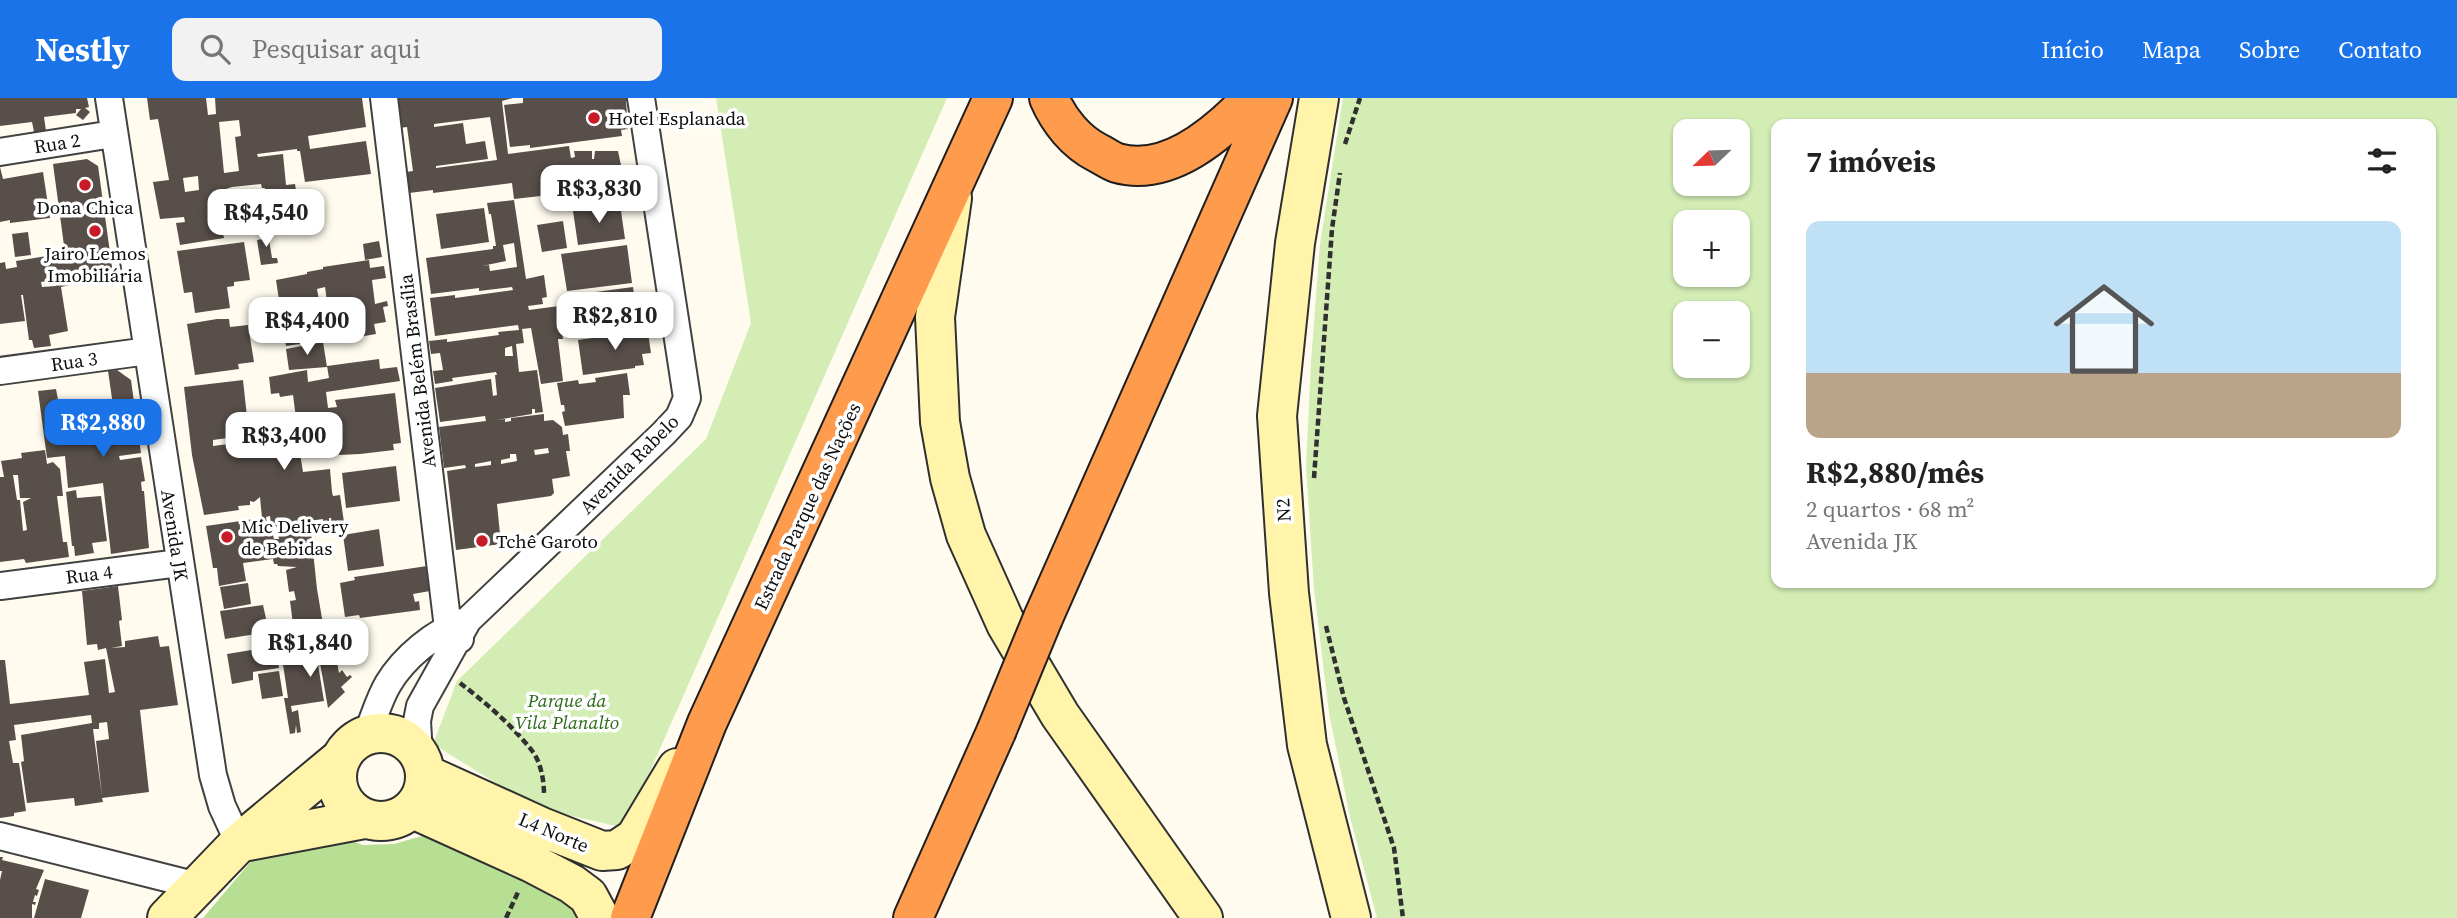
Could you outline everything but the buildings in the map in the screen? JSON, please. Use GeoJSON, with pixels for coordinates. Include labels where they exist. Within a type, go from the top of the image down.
{"type":"FeatureCollection","features":[{"type":"Feature","properties":{"kind":"highway","name":"Estrada Parque das Nações"},"geometry":{"type":"LineString","coordinates":[[630,918],[708,723],[992,98]]}},
{"type":"Feature","properties":{"kind":"highway"},"geometry":{"type":"LineString","coordinates":[[1049,98],[1055,111],[1083,145],[1118,163],[1151,165],[1193,148],[1234,117],[1252,98]]}},
{"type":"Feature","properties":{"kind":"highway"},"geometry":{"type":"LineString","coordinates":[[913,918],[1273,98]]}},
{"type":"Feature","properties":{"kind":"main road","name":"N2"},"geometry":{"type":"LineString","coordinates":[[1319,98],[1295,243],[1277,416],[1289,593],[1307,745],[1351,918]]}},
{"type":"Feature","properties":{"kind":"main road"},"geometry":{"type":"LineString","coordinates":[[954,186],[935,317],[940,422],[950,478],[967,535],[1006,624],[1060,716],[1203,918]]}},
{"type":"Feature","properties":{"kind":"main road","name":"L4 Norte"},"geometry":{"type":"LineString","coordinates":[[419,779],[593,850],[612,851],[624,846],[640,831],[670,779],[708,723]]}},
{"type":"Feature","properties":{"kind":"main road"},"geometry":{"type":"LineString","coordinates":[[167,918],[239,843],[340,759],[354,741],[367,734],[387,733],[396,735],[413,746],[419,779],[395,820],[364,819],[239,843]]}},
{"type":"Feature","properties":{"kind":"main road"},"geometry":{"type":"LineString","coordinates":[[340,759],[336,776],[339,794],[349,809],[364,819]]}},
{"type":"Feature","properties":{"kind":"main road","name":"L4 Norte"},"geometry":{"type":"LineString","coordinates":[[419,779],[530,862],[572,884],[588,897],[600,918]]}},
{"type":"Feature","properties":{"kind":"street","name":"Avenida JK"},"geometry":{"type":"LineString","coordinates":[[109,98],[213,775],[222,806],[239,843]]}},
{"type":"Feature","properties":{"kind":"street","name":"Avenida Belém Brasília"},"geometry":{"type":"LineString","coordinates":[[384,98],[459,629]]}},
{"type":"Feature","properties":{"kind":"street","name":"Avenida Rabelo"},"geometry":{"type":"LineString","coordinates":[[459,629],[663,434],[679,417],[687,398],[640,98]]}},
{"type":"Feature","properties":{"kind":"street","name":"Rua 2"},"geometry":{"type":"LineString","coordinates":[[0,152],[113,134]]}},
{"type":"Feature","properties":{"kind":"street","name":"Rua 3"},"geometry":{"type":"LineString","coordinates":[[0,371],[148,351]]}},
{"type":"Feature","properties":{"kind":"street","name":"Rua 4"},"geometry":{"type":"LineString","coordinates":[[0,586],[179,563]]}},
{"type":"Feature","properties":{"kind":"street"},"geometry":{"type":"LineString","coordinates":[[419,779],[417,721],[421,706],[443,669],[459,629]]}},
{"type":"Feature","properties":{"kind":"street"},"geometry":{"type":"LineString","coordinates":[[367,734],[388,683],[424,644],[459,629]]}},
{"type":"Feature","properties":{"kind":"street"},"geometry":{"type":"LineString","coordinates":[[0,836],[198,886]]}},
{"type":"Feature","properties":{"kind":"path"},"geometry":{"type":"LineString","coordinates":[[1343,155],[1360,98]]}},
{"type":"Feature","properties":{"kind":"path"},"geometry":{"type":"LineString","coordinates":[[1314,486],[1332,229],[1342,167]]}},
{"type":"Feature","properties":{"kind":"path"},"geometry":{"type":"LineString","coordinates":[[1324,617],[1344,698],[1394,848],[1403,918]]}},
{"type":"Feature","properties":{"kind":"path"},"geometry":{"type":"LineString","coordinates":[[443,669],[478,698],[534,754],[544,781],[544,828]]}},
{"type":"Feature","properties":{"kind":"green space","name":"Parque da Vila Planalto"},"geometry":{"type":"Polygon","coordinates":[[[716,98],[947,98],[625,828],[536,808],[433,744],[457,681],[706,439],[751,323],[716,98]]]}},
{"type":"Feature","properties":{"kind":"green space"},"geometry":{"type":"Polygon","coordinates":[[[1343,98],[2457,98],[2457,918],[1377,918],[1350,817],[1329,713],[1314,589],[1306,467],[1320,244],[1343,98]]]}},
{"type":"Feature","properties":{"kind":"green space"},"geometry":{"type":"Polygon","coordinates":[[[335,835],[363,845],[394,844],[422,836],[562,895],[579,918],[203,918],[258,853],[335,835]]]}},
{"type":"Feature","properties":{"kind":"place","name":"Hotel Esplanada"},"geometry":{"type":"Point","coordinates":[594,118]}},
{"type":"Feature","properties":{"kind":"place","name":"Dona Chica"},"geometry":{"type":"Point","coordinates":[85,185]}},
{"type":"Feature","properties":{"kind":"place","name":"Jairo Lemos Imobiliária"},"geometry":{"type":"Point","coordinates":[95,231]}},
{"type":"Feature","properties":{"kind":"place","name":"Mic Delivery de Bebidas"},"geometry":{"type":"Point","coordinates":[227,537]}},
{"type":"Feature","properties":{"kind":"place","name":"Tchê Garoto"},"geometry":{"type":"Point","coordinates":[482,541]}}]}
